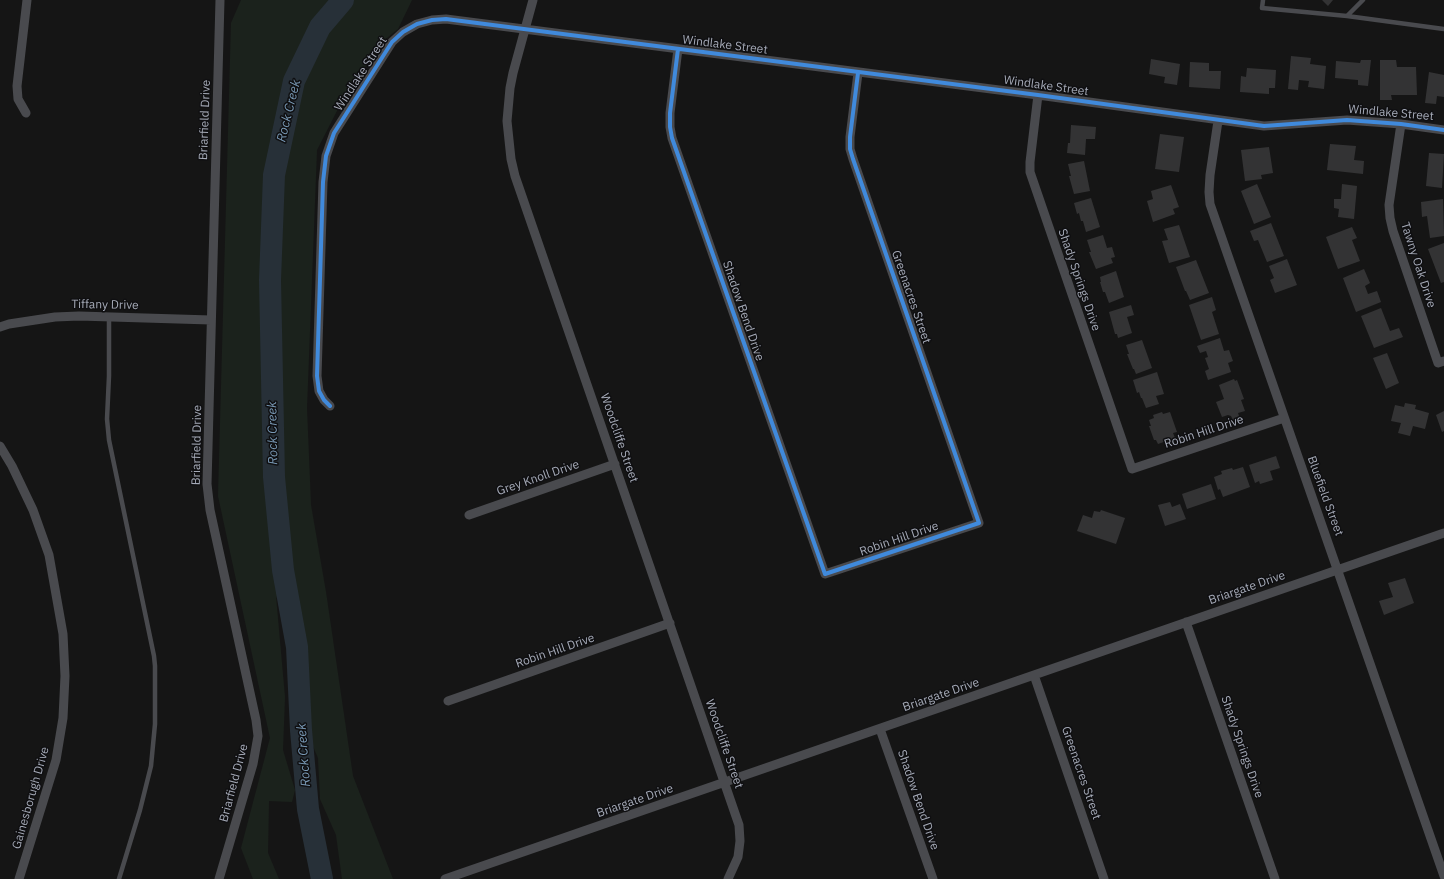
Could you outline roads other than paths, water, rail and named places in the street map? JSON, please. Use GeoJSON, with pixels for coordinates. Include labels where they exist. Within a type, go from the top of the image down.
{"type":"FeatureCollection","features":[{"type":"Feature","properties":{"kind":"street"},"geometry":{"type":"LineString","coordinates":[[26,113],[18,99],[17,86],[27,0]]}},
{"type":"Feature","properties":{"kind":"street","name":"Briarfield Drive"},"geometry":{"type":"LineString","coordinates":[[219,879],[253,764],[258,736],[256,720],[210,510],[207,484],[220,0]]}},
{"type":"Feature","properties":{"kind":"street","name":"Woodcliffe Street"},"geometry":{"type":"LineString","coordinates":[[533,0],[513,73],[508,106],[507,121],[511,159],[739,825],[740,841],[738,857],[728,879]]}},
{"type":"Feature","properties":{"kind":"street","name":"Windlake Street"},"geometry":{"type":"LineString","coordinates":[[330,406],[324,400],[319,391],[317,376],[323,182],[326,156],[334,133],[392,42],[403,32],[424,22],[432,20],[446,19],[525,29],[1038,95],[1218,121],[1264,126],[1346,120],[1401,124],[1444,130]]}},
{"type":"Feature","properties":{"kind":"street","name":"Shadow Bend Drive"},"geometry":{"type":"LineString","coordinates":[[678,49],[670,113],[672,138],[825,574]]}},
{"type":"Feature","properties":{"kind":"street","name":"Greenacres Street"},"geometry":{"type":"LineString","coordinates":[[858,73],[850,137],[850,149],[979,523]]}},
{"type":"Feature","properties":{"kind":"street","name":"Shady Springs Drive"},"geometry":{"type":"LineString","coordinates":[[1038,95],[1030,172],[1132,469]]}},
{"type":"Feature","properties":{"kind":"street","name":"Bluefield Street"},"geometry":{"type":"LineString","coordinates":[[1218,121],[1210,175],[1210,204],[1444,876]]}},
{"type":"Feature","properties":{"kind":"street","name":"Tawny Oak Drive"},"geometry":{"type":"LineString","coordinates":[[1401,124],[1389,205],[1390,218],[1393,231],[1441,362]]}},
{"type":"Feature","properties":{"kind":"street","name":"Tiffany Drive"},"geometry":{"type":"LineString","coordinates":[[0,327],[9,324],[55,317],[211,320]]}},
{"type":"Feature","properties":{"kind":"street","name":"Robin Hill Drive"},"geometry":{"type":"LineString","coordinates":[[1132,469],[1284,418]]}},
{"type":"Feature","properties":{"kind":"street","name":"Gainesborugh Drive"},"geometry":{"type":"LineString","coordinates":[[0,446],[12,466],[33,510],[49,555],[63,634],[65,669],[63,718],[56,760],[19,879]]}},
{"type":"Feature","properties":{"kind":"street","name":"Grey Knoll Drive"},"geometry":{"type":"LineString","coordinates":[[470,515],[615,464]]}},
{"type":"Feature","properties":{"kind":"street","name":"Robin Hill Drive"},"geometry":{"type":"LineString","coordinates":[[825,574],[979,523]]}},
{"type":"Feature","properties":{"kind":"street","name":"Briargate Drive"},"geometry":{"type":"LineString","coordinates":[[445,879],[1444,533]]}},
{"type":"Feature","properties":{"kind":"street","name":"Shady Springs Drive"},"geometry":{"type":"LineString","coordinates":[[1186,622],[1275,879]]}},
{"type":"Feature","properties":{"kind":"street","name":"Robin Hill Drive"},"geometry":{"type":"LineString","coordinates":[[448,701],[670,623]]}},
{"type":"Feature","properties":{"kind":"street","name":"Greenacres Street"},"geometry":{"type":"LineString","coordinates":[[1034,675],[1104,879]]}},
{"type":"Feature","properties":{"kind":"street","name":"Shadow Bend Drive"},"geometry":{"type":"LineString","coordinates":[[880,729],[933,879]]}},
{"type":"Feature","properties":{"kind":"lane"},"geometry":{"type":"LineString","coordinates":[[1263,0],[1262,8],[1347,16],[1444,29]]}},
{"type":"Feature","properties":{"kind":"lane"},"geometry":{"type":"LineString","coordinates":[[1347,16],[1363,0]]}},
{"type":"Feature","properties":{"kind":"lane"},"geometry":{"type":"LineString","coordinates":[[109,317],[109,440],[155,666],[155,724],[151,766],[140,810],[119,879]]}},
{"type":"Feature","properties":{"kind":"waterway","name":"Rock Creek"},"geometry":{"type":"LineString","coordinates":[[322,879],[308,809],[301,730],[297,647],[283,570],[274,477],[270,280],[274,175],[294,81],[320,27],[343,0]]}}]}
